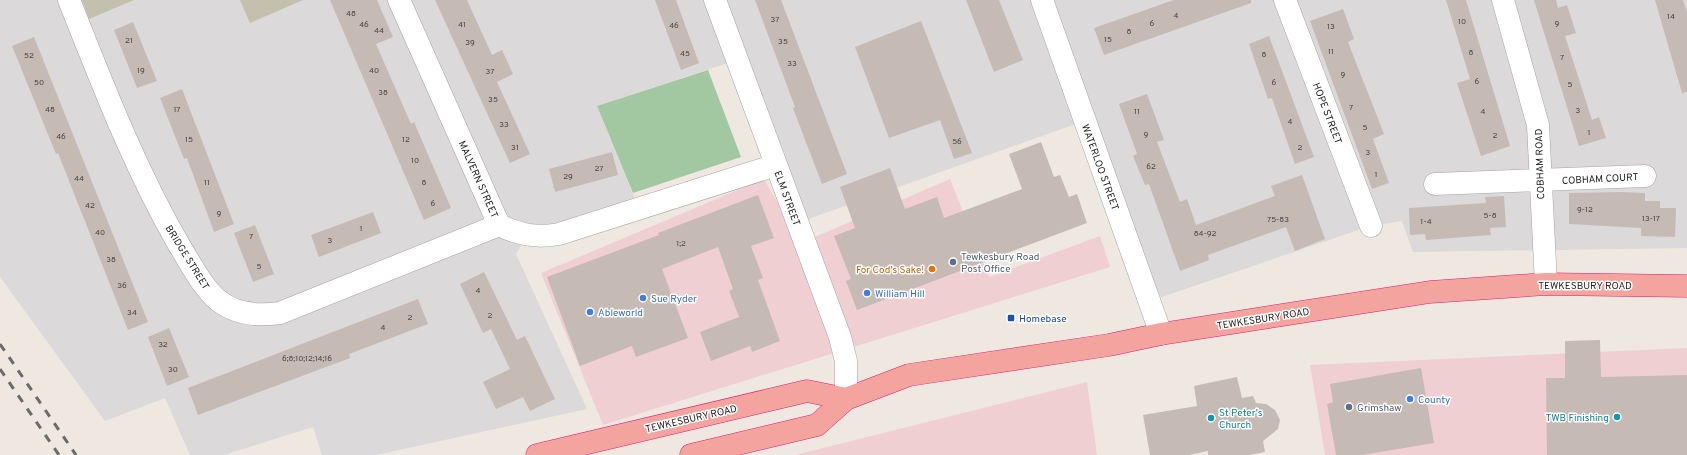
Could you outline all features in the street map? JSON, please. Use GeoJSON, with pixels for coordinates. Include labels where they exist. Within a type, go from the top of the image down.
{"type":"FeatureCollection","features":[{"type":"Feature","properties":{"kind":"highway","name":"TEWKESBURY ROAD"},"geometry":{"type":"LineString","coordinates":[[691,455],[817,425],[846,399],[910,375],[1109,345],[1161,334],[1430,292],[1546,284],[1687,286]]}},
{"type":"Feature","properties":{"kind":"highway","name":"TEWKESBURY ROAD"},"geometry":{"type":"LineString","coordinates":[[537,455],[807,391],[846,399]]}},
{"type":"Feature","properties":{"kind":"street","name":"BRIDGE STREET"},"geometry":{"type":"LineString","coordinates":[[69,0],[125,138],[155,202],[189,262],[209,291],[220,302],[234,310],[249,314],[264,315],[280,312],[499,224]]}},
{"type":"Feature","properties":{"kind":"street","name":"MALVERN STREET"},"geometry":{"type":"LineString","coordinates":[[399,0],[499,224],[513,232],[527,236],[559,234],[776,165]]}},
{"type":"Feature","properties":{"kind":"street","name":"ELM STREET"},"geometry":{"type":"LineString","coordinates":[[715,0],[840,337],[846,361],[846,399]]}},
{"type":"Feature","properties":{"kind":"street","name":"HOPE STREET"},"geometry":{"type":"LineString","coordinates":[[1285,0],[1370,226]]}},
{"type":"Feature","properties":{"kind":"street","name":"COBHAM ROAD"},"geometry":{"type":"LineString","coordinates":[[1503,0],[1538,125],[1546,284]]}},
{"type":"Feature","properties":{"kind":"street","name":"WATERLOO STREET"},"geometry":{"type":"LineString","coordinates":[[1048,2],[1161,334]]}},
{"type":"Feature","properties":{"kind":"street","name":"COBHAM COURT"},"geometry":{"type":"LineString","coordinates":[[1435,184],[1645,176]]}},
{"type":"Feature","properties":{"kind":"shaded area"},"geometry":{"type":"Polygon","coordinates":[[[0,0],[1687,0],[1687,248],[1413,252],[1402,221],[1370,226],[1150,301],[1084,121],[797,223],[737,60],[597,106],[639,209],[527,236],[516,254],[587,409],[376,455],[322,455],[313,427],[224,455],[190,455],[165,398],[105,421],[0,277],[0,0]]]}},
{"type":"Feature","properties":{"kind":"shaded area"},"geometry":{"type":"Polygon","coordinates":[[[82,0],[134,0],[89,19],[82,0]]]}},
{"type":"Feature","properties":{"kind":"shaded area"},"geometry":{"type":"Polygon","coordinates":[[[240,0],[303,0],[250,23],[240,0]]]}},
{"type":"Feature","properties":{"kind":"shaded area"},"geometry":{"type":"Polygon","coordinates":[[[764,179],[801,243],[950,179],[989,277],[1100,236],[1110,267],[603,425],[541,273],[764,179]]]}},
{"type":"Feature","properties":{"kind":"shaded area"},"geometry":{"type":"Polygon","coordinates":[[[1687,348],[1687,455],[1325,455],[1310,365],[1687,348]]]}},
{"type":"Feature","properties":{"kind":"shaded area"},"geometry":{"type":"Polygon","coordinates":[[[1087,382],[1097,455],[795,455],[1087,382]]]}},
{"type":"Feature","properties":{"kind":"green space"},"geometry":{"type":"Polygon","coordinates":[[[708,70],[741,157],[633,193],[597,106],[708,70]]]}},
{"type":"Feature","properties":{"kind":"building"},"geometry":{"type":"Polygon","coordinates":[[[330,0],[377,0],[393,37],[376,44],[411,124],[414,122],[451,208],[424,220],[330,0]]]}},
{"type":"Feature","properties":{"kind":"building"},"geometry":{"type":"Polygon","coordinates":[[[435,0],[467,0],[492,55],[502,50],[513,74],[497,82],[530,154],[510,163],[435,0]]]}},
{"type":"Feature","properties":{"kind":"building"},"geometry":{"type":"Polygon","coordinates":[[[655,0],[676,0],[699,63],[681,70],[655,0]]]}},
{"type":"Feature","properties":{"kind":"building"},"geometry":{"type":"Polygon","coordinates":[[[755,0],[781,0],[847,174],[822,184],[793,108],[795,107],[755,0]]]}},
{"type":"Feature","properties":{"kind":"building"},"geometry":{"type":"Polygon","coordinates":[[[966,0],[999,0],[1023,60],[994,72],[966,0]]]}},
{"type":"Feature","properties":{"kind":"building"},"geometry":{"type":"Polygon","coordinates":[[[1174,0],[1251,0],[1251,3],[1104,55],[1094,28],[1174,0]]]}},
{"type":"Feature","properties":{"kind":"building"},"geometry":{"type":"Polygon","coordinates":[[[1446,0],[1466,0],[1510,146],[1481,156],[1457,83],[1470,79],[1446,0]]]}},
{"type":"Feature","properties":{"kind":"building"},"geometry":{"type":"Polygon","coordinates":[[[1534,0],[1556,0],[1558,8],[1567,5],[1576,33],[1565,36],[1592,120],[1599,117],[1606,138],[1579,146],[1534,0]]]}},
{"type":"Feature","properties":{"kind":"building"},"geometry":{"type":"Polygon","coordinates":[[[1655,0],[1683,0],[1687,12],[1687,92],[1682,93],[1655,0]]]}},
{"type":"Feature","properties":{"kind":"building"},"geometry":{"type":"Polygon","coordinates":[[[1343,9],[1354,39],[1348,42],[1384,134],[1373,139],[1389,183],[1372,189],[1310,21],[1343,9]]]}},
{"type":"Feature","properties":{"kind":"building"},"geometry":{"type":"Polygon","coordinates":[[[921,21],[972,153],[954,159],[940,120],[889,138],[855,47],[921,21]]]}},
{"type":"Feature","properties":{"kind":"building"},"geometry":{"type":"Polygon","coordinates":[[[133,22],[157,81],[137,88],[114,30],[133,22]]]}},
{"type":"Feature","properties":{"kind":"building"},"geometry":{"type":"Polygon","coordinates":[[[1269,36],[1314,157],[1295,164],[1272,98],[1268,99],[1249,44],[1269,36]]]}},
{"type":"Feature","properties":{"kind":"building"},"geometry":{"type":"Polygon","coordinates":[[[34,37],[148,322],[128,330],[58,153],[56,154],[12,46],[34,37]]]}},
{"type":"Feature","properties":{"kind":"building"},"geometry":{"type":"Polygon","coordinates":[[[182,89],[234,224],[214,232],[187,158],[184,159],[160,98],[182,89]]]}},
{"type":"Feature","properties":{"kind":"building"},"geometry":{"type":"Polygon","coordinates":[[[1147,94],[1164,140],[1157,142],[1180,202],[1187,199],[1196,225],[1275,196],[1271,186],[1302,175],[1325,239],[1295,251],[1286,227],[1208,255],[1209,260],[1180,271],[1149,184],[1145,185],[1133,156],[1137,154],[1119,104],[1147,94]]]}},
{"type":"Feature","properties":{"kind":"building"},"geometry":{"type":"Polygon","coordinates":[[[1041,142],[1054,177],[1060,175],[1069,197],[1077,194],[1087,223],[857,310],[846,281],[851,279],[834,236],[855,228],[840,187],[890,168],[905,209],[937,197],[944,218],[1022,189],[1009,154],[1041,142]]]}},
{"type":"Feature","properties":{"kind":"building"},"geometry":{"type":"Polygon","coordinates":[[[612,152],[618,175],[555,192],[549,169],[612,152]]]}},
{"type":"Feature","properties":{"kind":"building"},"geometry":{"type":"Polygon","coordinates":[[[1569,193],[1645,193],[1645,201],[1660,201],[1660,208],[1676,208],[1675,237],[1641,236],[1641,228],[1569,224],[1569,193]]]}},
{"type":"Feature","properties":{"kind":"building"},"geometry":{"type":"Polygon","coordinates":[[[758,195],[774,238],[751,246],[763,278],[758,280],[780,341],[752,352],[750,346],[711,361],[700,332],[739,317],[729,291],[733,289],[718,247],[662,269],[688,338],[636,357],[632,346],[580,366],[547,277],[659,235],[658,233],[758,195]]]}},
{"type":"Feature","properties":{"kind":"building"},"geometry":{"type":"Polygon","coordinates":[[[1504,196],[1506,227],[1490,228],[1491,235],[1426,240],[1425,234],[1410,235],[1409,208],[1486,203],[1485,197],[1504,196]]]}},
{"type":"Feature","properties":{"kind":"building"},"geometry":{"type":"Polygon","coordinates":[[[373,212],[381,233],[319,257],[311,235],[373,212]]]}},
{"type":"Feature","properties":{"kind":"building"},"geometry":{"type":"Polygon","coordinates":[[[255,225],[274,274],[253,282],[234,233],[255,225]]]}},
{"type":"Feature","properties":{"kind":"building"},"geometry":{"type":"Polygon","coordinates":[[[484,272],[517,340],[525,336],[555,399],[530,411],[523,397],[496,409],[483,382],[510,369],[491,329],[483,333],[460,284],[484,272]]]}},
{"type":"Feature","properties":{"kind":"building"},"geometry":{"type":"Polygon","coordinates":[[[418,299],[428,324],[349,354],[350,358],[198,415],[188,388],[418,299]]]}},
{"type":"Feature","properties":{"kind":"building"},"geometry":{"type":"Polygon","coordinates":[[[169,328],[189,377],[167,386],[148,337],[169,328]]]}},
{"type":"Feature","properties":{"kind":"building","name":"TWB Finishing"},"geometry":{"type":"Polygon","coordinates":[[[1600,340],[1601,377],[1687,375],[1687,455],[1547,455],[1546,378],[1565,378],[1565,341],[1600,340]]]}},
{"type":"Feature","properties":{"kind":"building"},"geometry":{"type":"Polygon","coordinates":[[[1421,368],[1434,443],[1362,455],[1336,455],[1327,404],[1333,402],[1330,384],[1421,368]]]}},
{"type":"Feature","properties":{"kind":"building","name":"St Peter's Church"},"geometry":{"type":"Polygon","coordinates":[[[1237,377],[1242,398],[1253,396],[1256,403],[1266,404],[1275,410],[1280,420],[1278,429],[1263,441],[1265,452],[1249,455],[1208,455],[1208,451],[1189,455],[1150,455],[1143,415],[1197,406],[1194,386],[1237,377]]]}},
{"type":"Feature","properties":{"kind":"railway"},"geometry":{"type":"LineString","coordinates":[[0,344],[76,455]]}},
{"type":"Feature","properties":{"kind":"railway"},"geometry":{"type":"LineString","coordinates":[[0,369],[59,455]]}},
{"type":"Feature","properties":{"kind":"place","name":"Tewkesbury Road Post Office"},"geometry":{"type":"Point","coordinates":[953,262]}},
{"type":"Feature","properties":{"kind":"place","name":"For Cod's Sake!"},"geometry":{"type":"Point","coordinates":[932,269]}},
{"type":"Feature","properties":{"kind":"place","name":"William Hill"},"geometry":{"type":"Point","coordinates":[867,293]}},
{"type":"Feature","properties":{"kind":"place","name":"Sue Ryder"},"geometry":{"type":"Point","coordinates":[643,298]}},
{"type":"Feature","properties":{"kind":"place","name":"Ableworld"},"geometry":{"type":"Point","coordinates":[590,312]}},
{"type":"Feature","properties":{"kind":"place","name":"Homebase"},"geometry":{"type":"Point","coordinates":[1011,318]}},
{"type":"Feature","properties":{"kind":"place","name":"County"},"geometry":{"type":"Point","coordinates":[1410,399]}},
{"type":"Feature","properties":{"kind":"place","name":"Grimshaw"},"geometry":{"type":"Point","coordinates":[1349,407]}},
{"type":"Feature","properties":{"kind":"place","name":"TWB Finishing"},"geometry":{"type":"Point","coordinates":[1617,417]}},
{"type":"Feature","properties":{"kind":"place","name":"St Peter's Church"},"geometry":{"type":"Point","coordinates":[1211,418]}}]}
